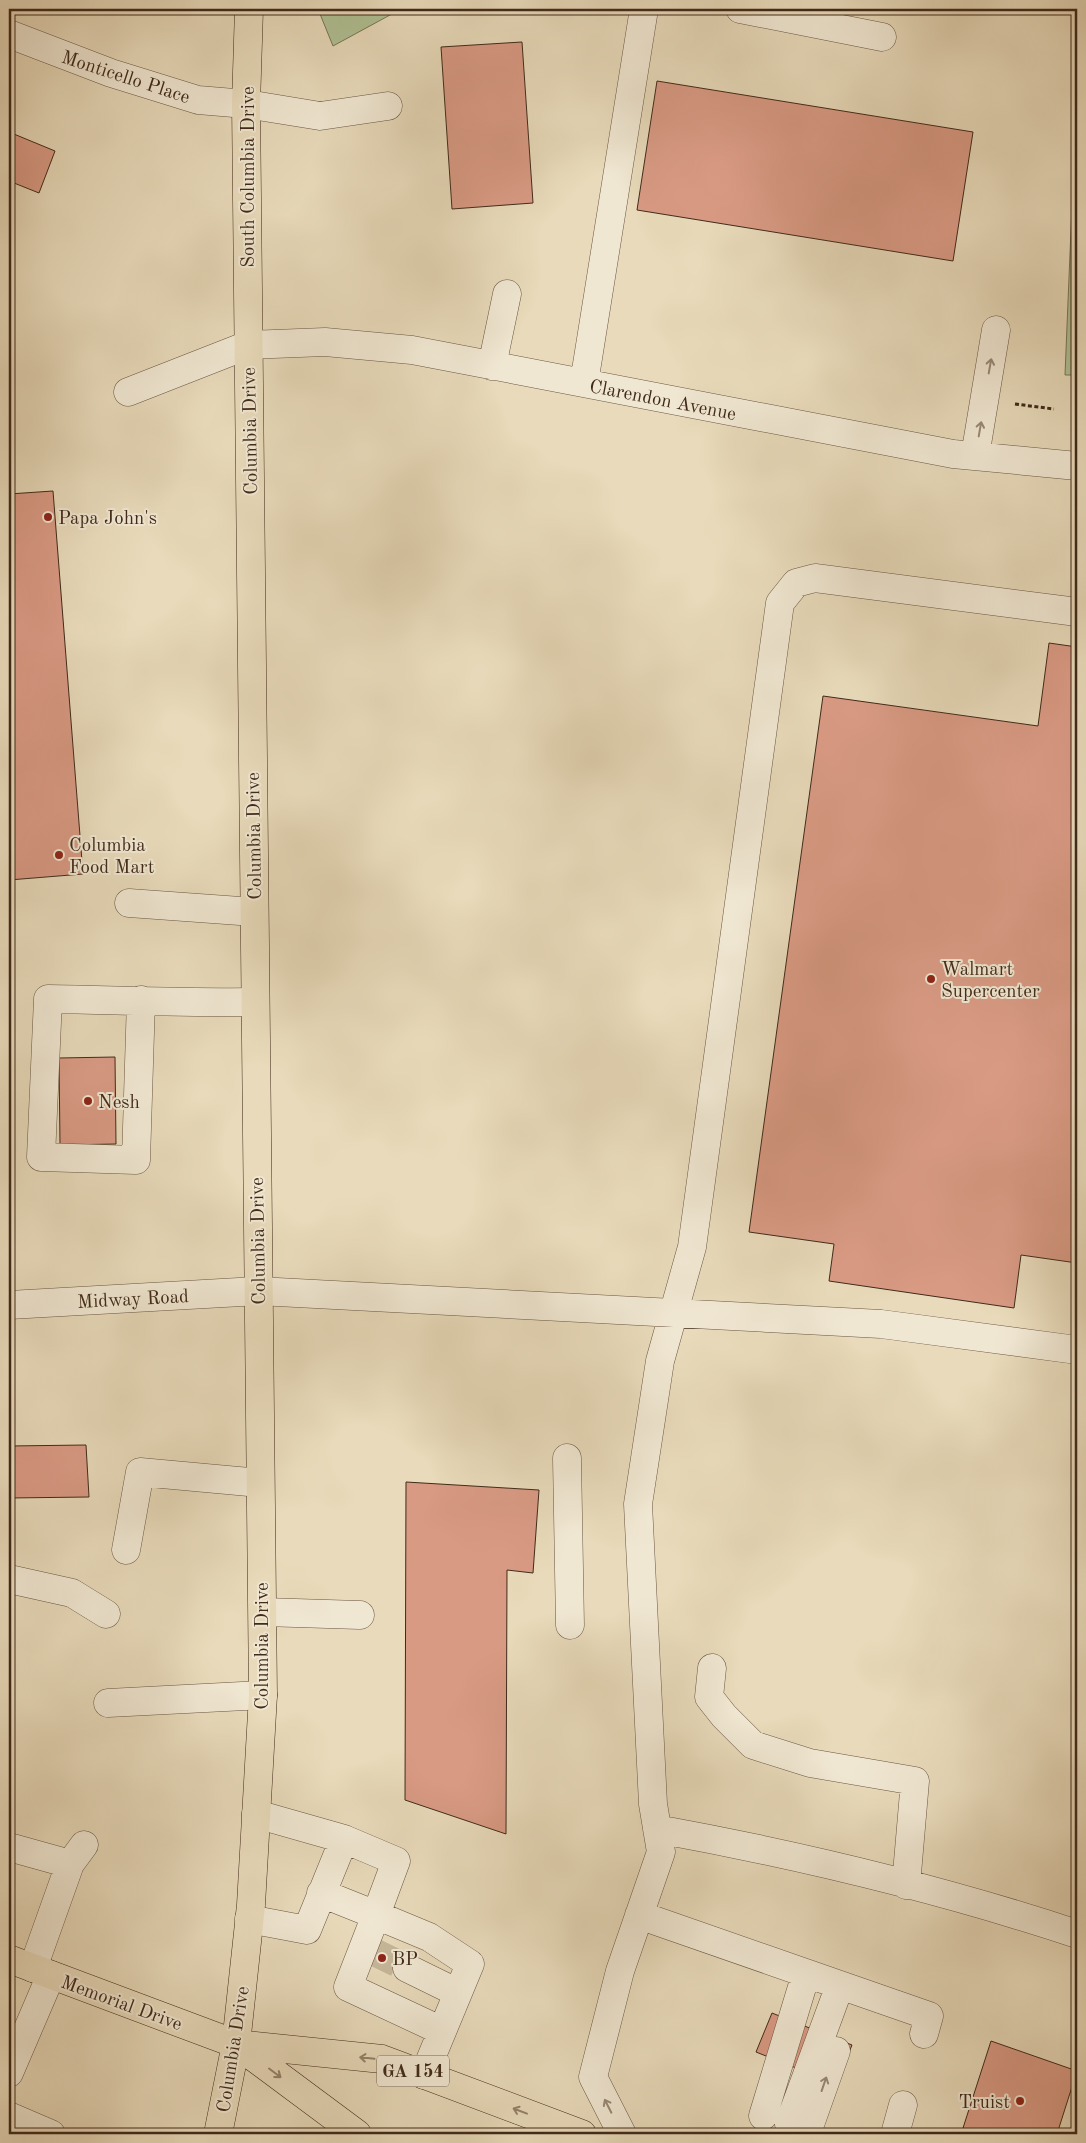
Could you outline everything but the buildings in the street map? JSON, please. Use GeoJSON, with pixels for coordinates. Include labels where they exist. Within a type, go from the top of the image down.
{"type":"FeatureCollection","features":[{"type":"Feature","properties":{"kind":"main road","name":"South Columbia Drive"},"geometry":{"type":"LineString","coordinates":[[248,345],[246,104],[249,9]]}},
{"type":"Feature","properties":{"kind":"main road","name":"Columbia Drive"},"geometry":{"type":"LineString","coordinates":[[218,2134],[236,2044],[249,1919],[263,1695],[248,345]]}},
{"type":"Feature","properties":{"kind":"main road","name":"Memorial Drive"},"geometry":{"type":"LineString","coordinates":[[31,1968],[236,2044],[382,2059],[582,2134]]}},
{"type":"Feature","properties":{"kind":"main road","name":"Memorial Drive"},"geometry":{"type":"LineString","coordinates":[[236,2044],[357,2134]]}},
{"type":"Feature","properties":{"kind":"street"},"geometry":{"type":"LineString","coordinates":[[584,383],[644,9]]}},
{"type":"Feature","properties":{"kind":"street"},"geometry":{"type":"LineString","coordinates":[[740,9],[882,37]]}},
{"type":"Feature","properties":{"kind":"street","name":"Monticello Place"},"geometry":{"type":"LineString","coordinates":[[9,34],[111,74],[198,100],[246,104],[320,116],[388,106]]}},
{"type":"Feature","properties":{"kind":"street"},"geometry":{"type":"LineString","coordinates":[[492,366],[507,294]]}},
{"type":"Feature","properties":{"kind":"street"},"geometry":{"type":"LineString","coordinates":[[975,456],[996,330]]}},
{"type":"Feature","properties":{"kind":"street","name":"Clarendon Avenue"},"geometry":{"type":"LineString","coordinates":[[128,392],[248,345],[325,342],[412,350],[953,454],[1077,466]]}},
{"type":"Feature","properties":{"kind":"street"},"geometry":{"type":"LineString","coordinates":[[622,2134],[593,2077],[620,1971],[661,1852],[653,1804],[638,1504],[660,1361],[692,1247],[780,603],[796,583],[815,578],[1077,612]]}},
{"type":"Feature","properties":{"kind":"street"},"geometry":{"type":"LineString","coordinates":[[129,903],[254,912]]}},
{"type":"Feature","properties":{"kind":"street"},"geometry":{"type":"LineString","coordinates":[[141,1000],[136,1160],[41,1157],[48,999],[141,1000],[255,1002]]}},
{"type":"Feature","properties":{"kind":"street","name":"Midway Road"},"geometry":{"type":"LineString","coordinates":[[9,1306],[258,1290],[881,1324],[1077,1350]]}},
{"type":"Feature","properties":{"kind":"street"},"geometry":{"type":"LineString","coordinates":[[567,1458],[570,1625]]}},
{"type":"Feature","properties":{"kind":"street"},"geometry":{"type":"LineString","coordinates":[[126,1550],[140,1472],[260,1483]]}},
{"type":"Feature","properties":{"kind":"street"},"geometry":{"type":"LineString","coordinates":[[9,1579],[72,1593],[106,1614]]}},
{"type":"Feature","properties":{"kind":"street"},"geometry":{"type":"LineString","coordinates":[[263,1612],[360,1615]]}},
{"type":"Feature","properties":{"kind":"street"},"geometry":{"type":"LineString","coordinates":[[712,1668],[709,1697],[724,1716],[753,1745],[810,1762],[915,1781],[906,1885]]}},
{"type":"Feature","properties":{"kind":"street"},"geometry":{"type":"LineString","coordinates":[[108,1703],[263,1695]]}},
{"type":"Feature","properties":{"kind":"street"},"geometry":{"type":"LineString","coordinates":[[256,1814],[344,1838],[396,1861],[376,1915],[368,1949],[348,1987],[442,2031]]}},
{"type":"Feature","properties":{"kind":"street"},"geometry":{"type":"LineString","coordinates":[[657,1829],[740,1844],[1000,1908],[1077,1934]]}},
{"type":"Feature","properties":{"kind":"street"},"geometry":{"type":"LineString","coordinates":[[249,1919],[307,1930],[344,1838]]}},
{"type":"Feature","properties":{"kind":"street"},"geometry":{"type":"LineString","coordinates":[[9,1848],[77,1854],[31,1968],[9,2073]]}},
{"type":"Feature","properties":{"kind":"street"},"geometry":{"type":"LineString","coordinates":[[321,1892],[430,1937],[470,1964],[424,2075]]}},
{"type":"Feature","properties":{"kind":"street"},"geometry":{"type":"LineString","coordinates":[[639,1915],[929,2016],[924,2034]]}},
{"type":"Feature","properties":{"kind":"street"},"geometry":{"type":"LineString","coordinates":[[408,1968],[458,1993]]}},
{"type":"Feature","properties":{"kind":"street"},"geometry":{"type":"LineString","coordinates":[[832,1982],[784,2122],[832,1982]]}},
{"type":"Feature","properties":{"kind":"street"},"geometry":{"type":"LineString","coordinates":[[895,2134],[903,2105]]}},
{"type":"Feature","properties":{"kind":"street"},"geometry":{"type":"LineString","coordinates":[[9,2116],[51,2134]]}},
{"type":"Feature","properties":{"kind":"path"},"geometry":{"type":"LineString","coordinates":[[984,401],[1054,409]]}},
{"type":"Feature","properties":{"kind":"green space"},"geometry":{"type":"Polygon","coordinates":[[[318,9],[401,9],[333,46],[318,9]]]}},
{"type":"Feature","properties":{"kind":"green space"},"geometry":{"type":"Polygon","coordinates":[[[1077,84],[1077,375],[1065,375],[1077,84]]]}},
{"type":"Feature","properties":{"kind":"tunnel"},"geometry":{"type":"LineString","coordinates":[[372,1951],[407,1968]]}},
{"type":"Feature","properties":{"kind":"place","name":"Papa John's"},"geometry":{"type":"Point","coordinates":[48,517]}},
{"type":"Feature","properties":{"kind":"place","name":"Columbia Food Mart"},"geometry":{"type":"Point","coordinates":[59,855]}},
{"type":"Feature","properties":{"kind":"place","name":"Walmart Supercenter"},"geometry":{"type":"Point","coordinates":[931,979]}},
{"type":"Feature","properties":{"kind":"place","name":"Nesh"},"geometry":{"type":"Point","coordinates":[88,1101]}},
{"type":"Feature","properties":{"kind":"place","name":"BP"},"geometry":{"type":"Point","coordinates":[382,1958]}},
{"type":"Feature","properties":{"kind":"place","name":"Truist"},"geometry":{"type":"Point","coordinates":[1020,2101]}}]}
